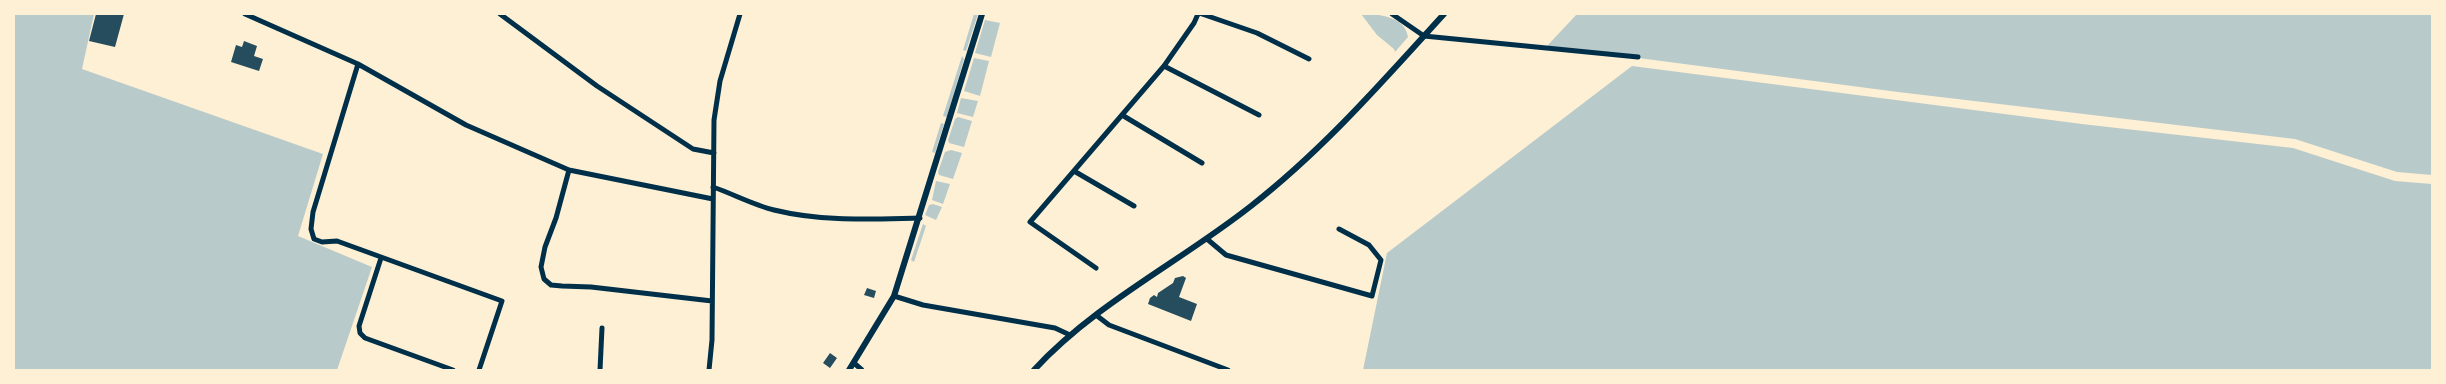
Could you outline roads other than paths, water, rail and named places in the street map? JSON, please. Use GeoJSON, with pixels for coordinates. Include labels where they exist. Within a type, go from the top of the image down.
{"type":"FeatureCollection","features":[{"type":"Feature","properties":{"kind":"street"},"geometry":{"type":"LineString","coordinates":[[245,14],[358,64],[466,125],[569,170],[713,199]]}},
{"type":"Feature","properties":{"kind":"street"},"geometry":{"type":"LineString","coordinates":[[500,14],[597,86],[693,149],[714,153]]}},
{"type":"Feature","properties":{"kind":"street"},"geometry":{"type":"LineString","coordinates":[[709,370],[712,301],[714,120],[720,81],[740,14]]}},
{"type":"Feature","properties":{"kind":"street"},"geometry":{"type":"LineString","coordinates":[[849,370],[894,296],[920,218],[982,14]]}},
{"type":"Feature","properties":{"kind":"street"},"geometry":{"type":"LineString","coordinates":[[1096,268],[1030,222],[1164,66],[1194,23],[1198,14]]}},
{"type":"Feature","properties":{"kind":"street"},"geometry":{"type":"LineString","coordinates":[[1202,14],[1257,33],[1309,59]]}},
{"type":"Feature","properties":{"kind":"street"},"geometry":{"type":"LineString","coordinates":[[1392,14],[1424,36],[1638,57]]}},
{"type":"Feature","properties":{"kind":"street"},"geometry":{"type":"LineString","coordinates":[[1034,370],[1070,335],[1096,315],[1207,239],[1263,196],[1317,149],[1444,14]]}},
{"type":"Feature","properties":{"kind":"street"},"geometry":{"type":"LineString","coordinates":[[358,64],[313,212],[311,229],[314,239],[322,242],[337,241],[502,301],[479,370]]}},
{"type":"Feature","properties":{"kind":"street"},"geometry":{"type":"LineString","coordinates":[[1164,66],[1259,115]]}},
{"type":"Feature","properties":{"kind":"street"},"geometry":{"type":"LineString","coordinates":[[1122,115],[1202,163]]}},
{"type":"Feature","properties":{"kind":"street"},"geometry":{"type":"LineString","coordinates":[[569,170],[556,218],[544,247],[541,267],[544,279],[551,285],[591,287],[712,301]]}},
{"type":"Feature","properties":{"kind":"street"},"geometry":{"type":"LineString","coordinates":[[1074,171],[1134,206]]}},
{"type":"Feature","properties":{"kind":"street"},"geometry":{"type":"LineString","coordinates":[[713,187],[773,210],[834,220],[920,218]]}},
{"type":"Feature","properties":{"kind":"street"},"geometry":{"type":"LineString","coordinates":[[1207,239],[1226,255],[1372,296],[1381,260],[1369,245],[1339,229]]}},
{"type":"Feature","properties":{"kind":"street"},"geometry":{"type":"LineString","coordinates":[[381,258],[359,326],[360,333],[365,338],[453,370]]}},
{"type":"Feature","properties":{"kind":"street"},"geometry":{"type":"LineString","coordinates":[[894,296],[923,304],[1055,328],[1070,335]]}},
{"type":"Feature","properties":{"kind":"street"},"geometry":{"type":"LineString","coordinates":[[1096,315],[1109,326],[1228,370]]}},
{"type":"Feature","properties":{"kind":"street"},"geometry":{"type":"LineString","coordinates":[[600,370],[602,328]]}},
{"type":"Feature","properties":{"kind":"street"},"geometry":{"type":"LineString","coordinates":[[854,363],[862,370]]}}]}
